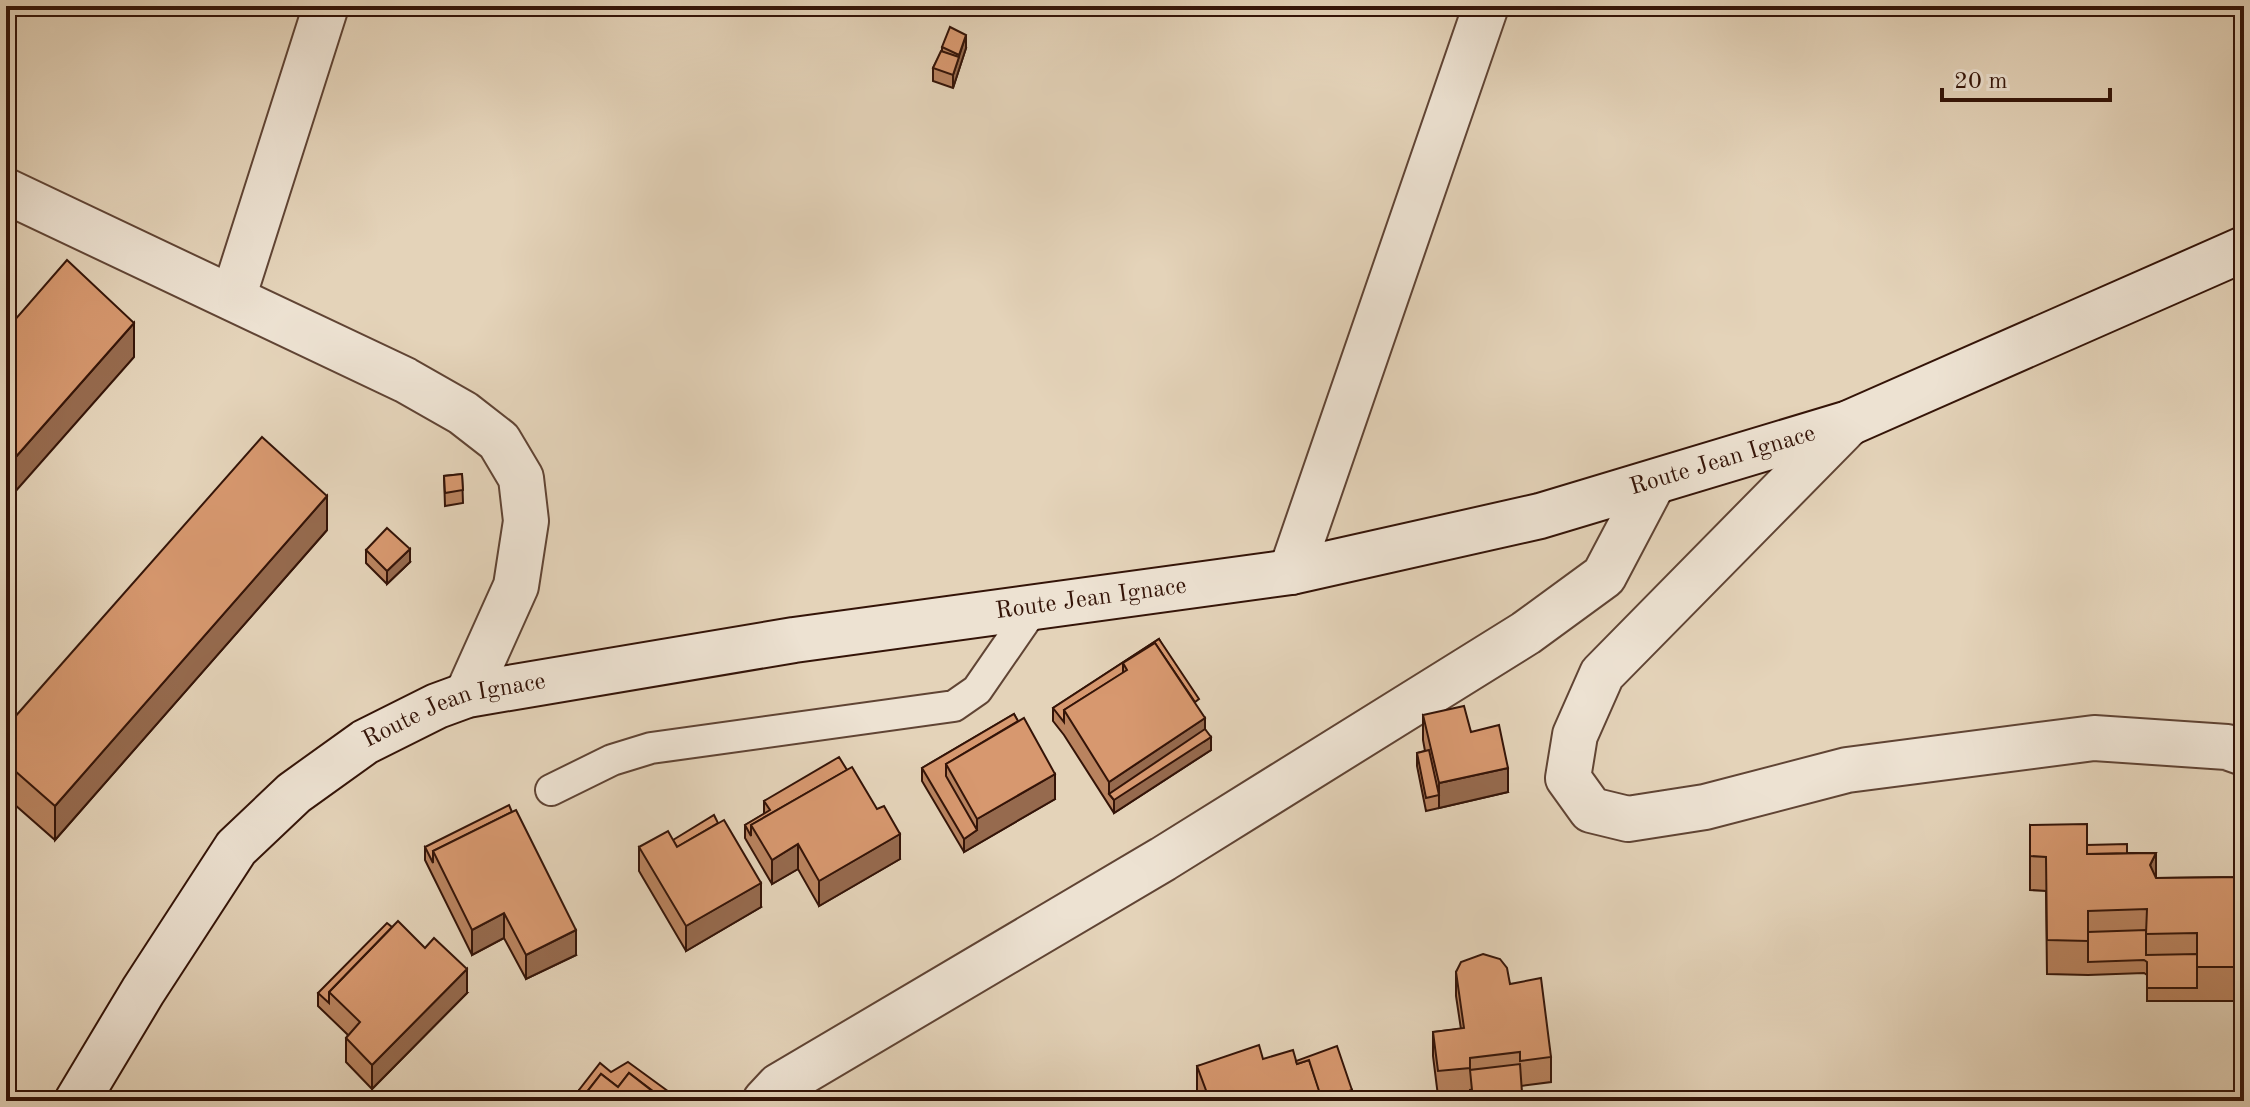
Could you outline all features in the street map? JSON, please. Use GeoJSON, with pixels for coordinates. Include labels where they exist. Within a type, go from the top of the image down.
{"type":"FeatureCollection","features":[{"type":"Feature","properties":{"kind":"street"},"geometry":{"type":"LineString","coordinates":[[233,298],[326,6]]}},
{"type":"Feature","properties":{"kind":"street"},"geometry":{"type":"LineString","coordinates":[[1291,572],[1486,6]]}},
{"type":"Feature","properties":{"kind":"street"},"geometry":{"type":"LineString","coordinates":[[6,191],[405,380],[463,413],[499,441],[521,478],[526,521],[516,586],[467,695]]}},
{"type":"Feature","properties":{"kind":"street","name":"Route Jean Ignace"},"geometry":{"type":"LineString","coordinates":[[77,1101],[143,991],[236,848],[294,793],[365,742],[437,706],[467,695],[794,640],[1291,572],[1540,516],[1849,423],[2244,249]]}},
{"type":"Feature","properties":{"kind":"street"},"geometry":{"type":"LineString","coordinates":[[1849,423],[1602,674],[1575,735],[1568,778],[1591,810],[1628,819],[1705,807],[1847,770],[2094,738],[2227,747],[2244,753]]}},
{"type":"Feature","properties":{"kind":"street"},"geometry":{"type":"LineString","coordinates":[[765,1101],[779,1086],[1163,859],[1526,633],[1604,576],[1653,483]]}},
{"type":"Feature","properties":{"kind":"lane"},"geometry":{"type":"LineString","coordinates":[[551,790],[612,760],[651,748],[954,706],[977,690],[1035,606]]}},
{"type":"Feature","properties":{"kind":"building"},"geometry":{"type":"Polygon","coordinates":[[[950,27],[966,35],[959,55],[942,47],[950,27]]]}},
{"type":"Feature","properties":{"kind":"building"},"geometry":{"type":"Polygon","coordinates":[[[941,51],[959,57],[953,75],[933,68],[941,51]]]}},
{"type":"Feature","properties":{"kind":"building"},"geometry":{"type":"Polygon","coordinates":[[[67,260],[134,323],[6,468],[6,330],[67,260]]]}},
{"type":"Feature","properties":{"kind":"building"},"geometry":{"type":"Polygon","coordinates":[[[262,437],[327,496],[55,806],[6,763],[6,727],[262,437]]]}},
{"type":"Feature","properties":{"kind":"building"},"geometry":{"type":"Polygon","coordinates":[[[462,474],[463,490],[445,493],[444,476],[462,474]]]}},
{"type":"Feature","properties":{"kind":"building"},"geometry":{"type":"Polygon","coordinates":[[[387,528],[410,549],[387,571],[366,550],[387,528]]]}},
{"type":"Feature","properties":{"kind":"building"},"geometry":{"type":"Polygon","coordinates":[[[1159,639],[1199,699],[1195,702],[1155,643],[1123,663],[1123,673],[1064,710],[1064,722],[1053,708],[1159,639]]]}},
{"type":"Feature","properties":{"kind":"building"},"geometry":{"type":"Polygon","coordinates":[[[1155,643],[1205,718],[1109,782],[1064,710],[1127,670],[1123,663],[1155,643]]]}},
{"type":"Feature","properties":{"kind":"building"},"geometry":{"type":"Polygon","coordinates":[[[1464,706],[1471,732],[1499,725],[1508,768],[1439,783],[1423,715],[1464,706]]]}},
{"type":"Feature","properties":{"kind":"building"},"geometry":{"type":"Polygon","coordinates":[[[1014,714],[1018,721],[946,764],[946,776],[977,830],[964,839],[922,768],[1014,714]]]}},
{"type":"Feature","properties":{"kind":"building"},"geometry":{"type":"Polygon","coordinates":[[[1024,718],[1055,774],[977,819],[946,764],[1024,718]]]}},
{"type":"Feature","properties":{"kind":"building"},"geometry":{"type":"Polygon","coordinates":[[[1205,729],[1211,737],[1114,800],[1109,794],[1205,729]]]}},
{"type":"Feature","properties":{"kind":"building"},"geometry":{"type":"Polygon","coordinates":[[[1429,750],[1439,795],[1426,798],[1417,753],[1429,750]]]}},
{"type":"Feature","properties":{"kind":"building"},"geometry":{"type":"Polygon","coordinates":[[[839,757],[847,770],[751,825],[751,836],[745,825],[770,810],[764,801],[839,757]]]}},
{"type":"Feature","properties":{"kind":"building"},"geometry":{"type":"Polygon","coordinates":[[[852,767],[877,809],[884,806],[900,834],[819,881],[798,844],[772,860],[751,825],[852,767]]]}},
{"type":"Feature","properties":{"kind":"building"},"geometry":{"type":"Polygon","coordinates":[[[509,805],[512,812],[433,851],[433,863],[425,847],[509,805]]]}},
{"type":"Feature","properties":{"kind":"building"},"geometry":{"type":"Polygon","coordinates":[[[516,810],[576,930],[526,955],[504,913],[472,930],[433,851],[516,810]]]}},
{"type":"Feature","properties":{"kind":"building"},"geometry":{"type":"Polygon","coordinates":[[[714,815],[718,823],[677,847],[673,840],[714,815]]]}},
{"type":"Feature","properties":{"kind":"building"},"geometry":{"type":"Polygon","coordinates":[[[724,820],[761,883],[686,926],[639,847],[668,831],[677,847],[724,820]]]}},
{"type":"Feature","properties":{"kind":"building"},"geometry":{"type":"Polygon","coordinates":[[[2087,824],[2087,854],[2156,853],[2150,865],[2156,878],[2243,877],[2244,874],[2244,967],[2197,967],[2197,933],[2146,934],[2147,909],[2088,911],[2088,941],[2047,940],[2046,857],[2030,856],[2030,825],[2087,824]]]}},
{"type":"Feature","properties":{"kind":"building"},"geometry":{"type":"Polygon","coordinates":[[[2127,844],[2127,853],[2087,854],[2087,845],[2127,844]]]}},
{"type":"Feature","properties":{"kind":"building"},"geometry":{"type":"Polygon","coordinates":[[[398,921],[425,948],[434,938],[467,969],[372,1065],[346,1038],[360,1022],[329,992],[398,921]]]}},
{"type":"Feature","properties":{"kind":"building"},"geometry":{"type":"Polygon","coordinates":[[[387,923],[392,927],[329,992],[329,1003],[318,993],[387,923]]]}},
{"type":"Feature","properties":{"kind":"building"},"geometry":{"type":"Polygon","coordinates":[[[2146,930],[2146,955],[2197,954],[2197,988],[2147,988],[2147,962],[2144,960],[2088,962],[2088,932],[2146,930]]]}},
{"type":"Feature","properties":{"kind":"building"},"geometry":{"type":"Polygon","coordinates":[[[1483,954],[1500,959],[1507,968],[1510,984],[1541,978],[1551,1057],[1520,1061],[1520,1052],[1470,1058],[1470,1068],[1438,1071],[1433,1032],[1464,1028],[1456,972],[1461,962],[1483,954]]]}},
{"type":"Feature","properties":{"kind":"building"},"geometry":{"type":"Polygon","coordinates":[[[1259,1045],[1263,1059],[1293,1050],[1297,1064],[1309,1060],[1323,1101],[1210,1101],[1197,1066],[1259,1045]]]}},
{"type":"Feature","properties":{"kind":"building"},"geometry":{"type":"Polygon","coordinates":[[[1337,1046],[1352,1090],[1322,1100],[1309,1060],[1297,1064],[1296,1061],[1337,1046]]]}},
{"type":"Feature","properties":{"kind":"building"},"geometry":{"type":"Polygon","coordinates":[[[628,1062],[676,1097],[674,1101],[666,1101],[629,1073],[618,1087],[601,1074],[585,1094],[579,1090],[600,1063],[611,1072],[628,1062]]]}},
{"type":"Feature","properties":{"kind":"building"},"geometry":{"type":"Polygon","coordinates":[[[1520,1064],[1522,1093],[1473,1100],[1470,1070],[1520,1064]]]}},
{"type":"Feature","properties":{"kind":"building"},"geometry":{"type":"Polygon","coordinates":[[[629,1073],[665,1101],[580,1101],[601,1074],[618,1087],[629,1073]]]}}]}
